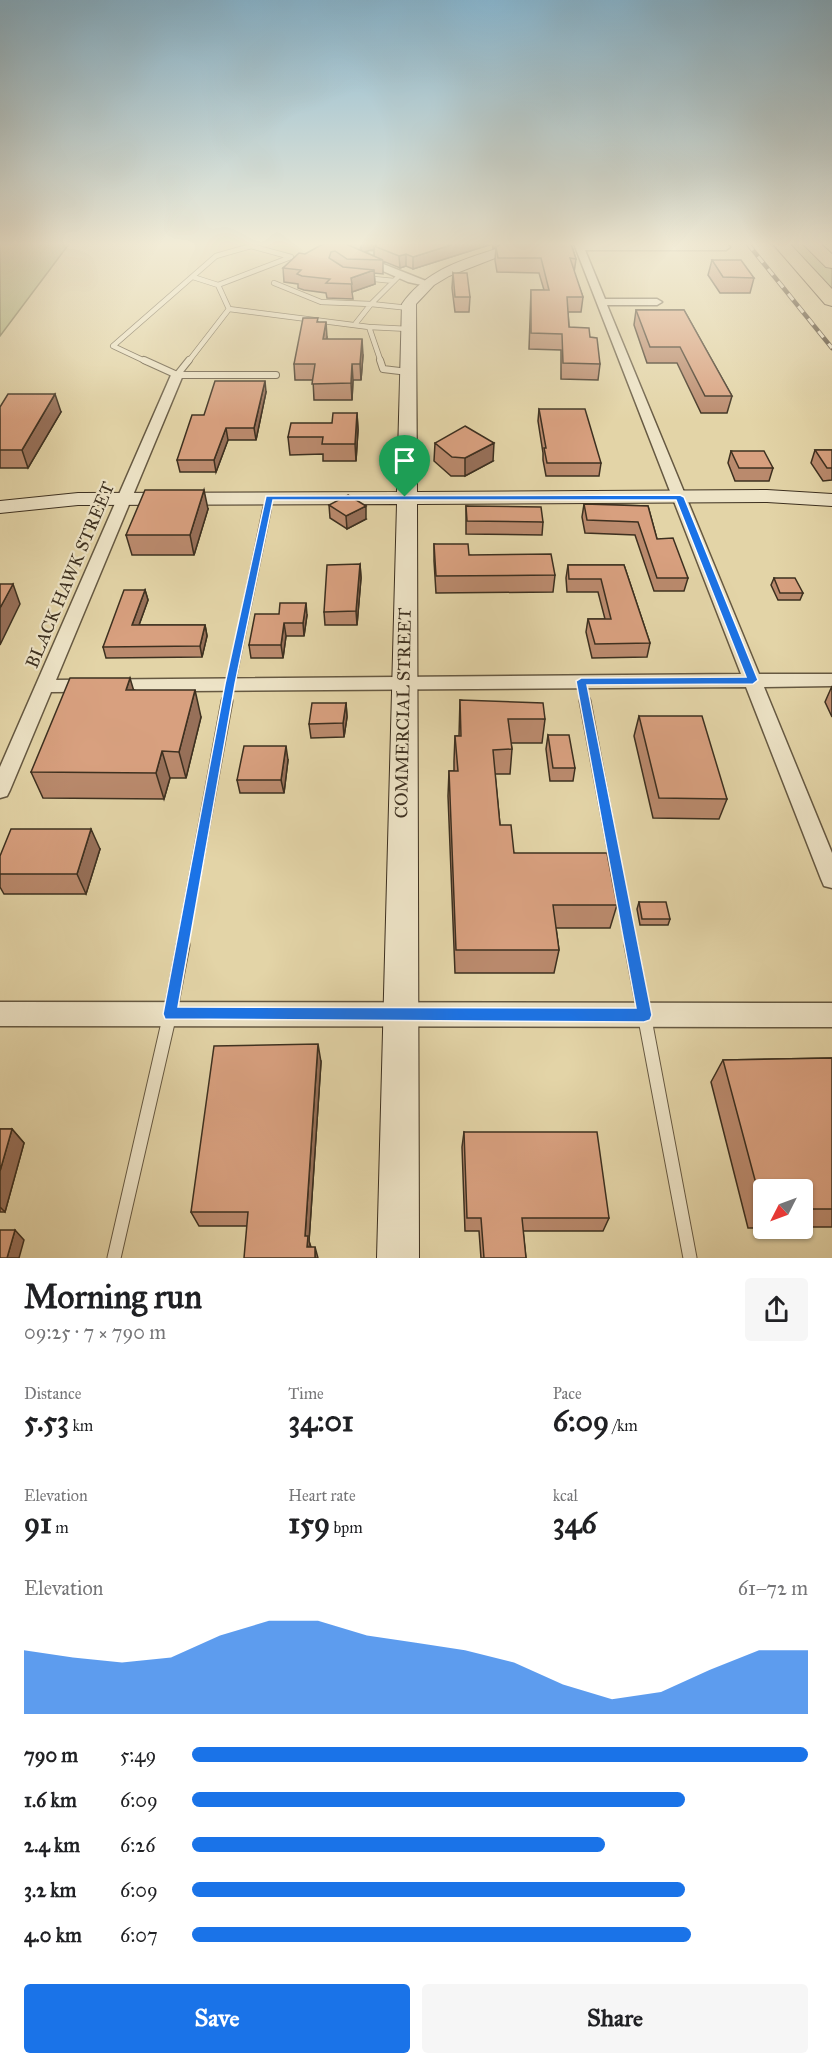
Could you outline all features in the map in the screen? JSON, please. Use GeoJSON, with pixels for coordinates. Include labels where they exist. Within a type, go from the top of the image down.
{"type":"FeatureCollection","features":[{"type":"Feature","properties":{"kind":"street"},"geometry":{"type":"LineString","coordinates":[[409,308],[411,303]]}},
{"type":"Feature","properties":{"kind":"street"},"geometry":{"type":"LineString","coordinates":[[602,303],[832,879]]}},
{"type":"Feature","properties":{"kind":"street","name":"COMMERCIAL STREET"},"geometry":{"type":"LineString","coordinates":[[398,1258],[405,497],[409,308]]}},
{"type":"Feature","properties":{"kind":"street","name":"BLACK HAWK STREET"},"geometry":{"type":"LineString","coordinates":[[0,790],[177,375]]}},
{"type":"Feature","properties":{"kind":"street"},"geometry":{"type":"LineString","coordinates":[[0,507],[60,500],[124,498],[776,497],[832,500]]}},
{"type":"Feature","properties":{"kind":"street"},"geometry":{"type":"LineString","coordinates":[[44,686],[832,680]]}},
{"type":"Feature","properties":{"kind":"street"},"geometry":{"type":"LineString","coordinates":[[0,1014],[832,1015]]}},
{"type":"Feature","properties":{"kind":"lane"},"geometry":{"type":"LineString","coordinates":[[161,303],[113,346],[177,375],[276,375]]}},
{"type":"Feature","properties":{"kind":"lane"},"geometry":{"type":"LineString","coordinates":[[226,303],[229,309]]}},
{"type":"Feature","properties":{"kind":"lane"},"geometry":{"type":"LineString","coordinates":[[339,303],[409,308]]}},
{"type":"Feature","properties":{"kind":"lane"},"geometry":{"type":"LineString","coordinates":[[356,323],[371,304]]}},
{"type":"Feature","properties":{"kind":"lane"},"geometry":{"type":"LineString","coordinates":[[177,375],[229,309]]}},
{"type":"Feature","properties":{"kind":"lane"},"geometry":{"type":"LineString","coordinates":[[229,309],[356,323],[369,327],[409,329]]}},
{"type":"Feature","properties":{"kind":"lane"},"geometry":{"type":"LineString","coordinates":[[369,327],[383,369],[408,372]]}},
{"type":"Feature","properties":{"kind":"lane"},"geometry":{"type":"LineString","coordinates":[[114,1258],[170,1014],[230,684],[269,498]]}},
{"type":"Feature","properties":{"kind":"lane"},"geometry":{"type":"LineString","coordinates":[[581,681],[690,1258]]}},
{"type":"Feature","properties":{"kind":"green space"},"geometry":{"type":"Polygon","coordinates":[[[0,303],[25,303],[0,336],[0,303]]]}},
{"type":"Feature","properties":{"kind":"building"},"geometry":{"type":"Polygon","coordinates":[[[531,303],[567,303],[569,327],[589,328],[590,337],[597,338],[600,364],[563,363],[562,334],[531,333],[531,303]]]}},
{"type":"Feature","properties":{"kind":"building"},"geometry":{"type":"Polygon","coordinates":[[[636,310],[684,310],[732,396],[705,396],[680,347],[650,347],[636,310]]]}},
{"type":"Feature","properties":{"kind":"building"},"geometry":{"type":"Polygon","coordinates":[[[303,318],[318,318],[317,322],[326,322],[323,339],[362,339],[360,364],[352,364],[351,383],[312,384],[315,364],[294,364],[303,318]]]}},
{"type":"Feature","properties":{"kind":"building"},"geometry":{"type":"Polygon","coordinates":[[[215,381],[265,381],[254,428],[226,428],[214,460],[177,460],[192,415],[204,415],[215,381]]]}},
{"type":"Feature","properties":{"kind":"building"},"geometry":{"type":"Polygon","coordinates":[[[8,394],[55,394],[22,450],[0,450],[0,407],[8,394]]]}},
{"type":"Feature","properties":{"kind":"building"},"geometry":{"type":"Polygon","coordinates":[[[539,409],[585,409],[601,463],[547,463],[539,409]]]}},
{"type":"Feature","properties":{"kind":"building"},"geometry":{"type":"Polygon","coordinates":[[[333,413],[357,413],[355,444],[322,444],[323,437],[288,437],[291,423],[332,423],[333,413]]]}},
{"type":"Feature","properties":{"kind":"building"},"geometry":{"type":"Polygon","coordinates":[[[465,426],[494,443],[465,458],[452,457],[435,443],[465,426]]]}},
{"type":"Feature","properties":{"kind":"building"},"geometry":{"type":"Polygon","coordinates":[[[815,450],[832,450],[832,468],[827,468],[815,450]]]}},
{"type":"Feature","properties":{"kind":"building"},"geometry":{"type":"Polygon","coordinates":[[[731,451],[764,451],[773,468],[739,468],[731,451]]]}},
{"type":"Feature","properties":{"kind":"building"},"geometry":{"type":"Polygon","coordinates":[[[145,490],[204,490],[190,535],[126,535],[145,490]]]}},
{"type":"Feature","properties":{"kind":"building"},"geometry":{"type":"Polygon","coordinates":[[[348,495],[366,506],[346,516],[329,505],[348,495]]]}},
{"type":"Feature","properties":{"kind":"building"},"geometry":{"type":"Polygon","coordinates":[[[584,504],[648,506],[657,539],[673,538],[688,578],[657,578],[638,522],[587,520],[584,504]]]}},
{"type":"Feature","properties":{"kind":"building"},"geometry":{"type":"Polygon","coordinates":[[[466,506],[541,507],[543,522],[467,521],[466,506]]]}},
{"type":"Feature","properties":{"kind":"building"},"geometry":{"type":"Polygon","coordinates":[[[434,544],[468,544],[469,555],[551,554],[555,575],[436,576],[434,544]]]}},
{"type":"Feature","properties":{"kind":"building"},"geometry":{"type":"Polygon","coordinates":[[[360,564],[356,611],[324,612],[327,565],[360,564]]]}},
{"type":"Feature","properties":{"kind":"building"},"geometry":{"type":"Polygon","coordinates":[[[568,565],[624,565],[650,643],[595,644],[588,619],[611,619],[601,579],[569,579],[568,565]]]}},
{"type":"Feature","properties":{"kind":"building"},"geometry":{"type":"Polygon","coordinates":[[[774,578],[795,578],[803,593],[780,593],[774,578]]]}},
{"type":"Feature","properties":{"kind":"building"},"geometry":{"type":"Polygon","coordinates":[[[0,584],[13,584],[0,608],[0,584]]]}},
{"type":"Feature","properties":{"kind":"building"},"geometry":{"type":"Polygon","coordinates":[[[124,590],[145,590],[132,625],[205,625],[200,646],[103,647],[124,590]]]}},
{"type":"Feature","properties":{"kind":"building"},"geometry":{"type":"Polygon","coordinates":[[[280,603],[306,603],[303,623],[284,623],[281,645],[249,645],[255,614],[279,614],[280,603]]]}},
{"type":"Feature","properties":{"kind":"building"},"geometry":{"type":"Polygon","coordinates":[[[70,678],[130,678],[126,690],[195,690],[179,752],[162,751],[156,773],[31,772],[70,678]]]}},
{"type":"Feature","properties":{"kind":"building"},"geometry":{"type":"Polygon","coordinates":[[[460,700],[543,703],[545,719],[508,719],[512,749],[493,750],[500,825],[511,825],[514,853],[607,853],[617,905],[553,905],[559,950],[456,950],[449,771],[458,771],[455,736],[461,736],[460,700]]]}},
{"type":"Feature","properties":{"kind":"building"},"geometry":{"type":"Polygon","coordinates":[[[312,703],[346,703],[343,723],[309,724],[312,703]]]}},
{"type":"Feature","properties":{"kind":"building"},"geometry":{"type":"Polygon","coordinates":[[[639,716],[702,716],[727,799],[659,798],[639,716]]]}},
{"type":"Feature","properties":{"kind":"building"},"geometry":{"type":"Polygon","coordinates":[[[548,735],[569,735],[575,768],[553,768],[548,735]]]}},
{"type":"Feature","properties":{"kind":"building"},"geometry":{"type":"Polygon","coordinates":[[[244,746],[286,746],[281,780],[237,780],[244,746]]]}},
{"type":"Feature","properties":{"kind":"building"},"geometry":{"type":"Polygon","coordinates":[[[11,829],[91,829],[77,874],[0,874],[0,856],[11,829]]]}},
{"type":"Feature","properties":{"kind":"building"},"geometry":{"type":"Polygon","coordinates":[[[639,902],[666,902],[670,919],[642,919],[639,902]]]}},
{"type":"Feature","properties":{"kind":"building"},"geometry":{"type":"Polygon","coordinates":[[[318,1044],[305,1236],[308,1236],[307,1247],[315,1247],[315,1258],[244,1258],[248,1212],[191,1212],[214,1046],[318,1044]]]}},
{"type":"Feature","properties":{"kind":"building"},"geometry":{"type":"Polygon","coordinates":[[[832,1058],[832,1209],[813,1209],[813,1179],[755,1179],[723,1060],[832,1058]]]}},
{"type":"Feature","properties":{"kind":"building"},"geometry":{"type":"Polygon","coordinates":[[[0,1129],[12,1129],[0,1171],[0,1129]]]}},
{"type":"Feature","properties":{"kind":"building"},"geometry":{"type":"Polygon","coordinates":[[[464,1132],[597,1132],[609,1218],[522,1218],[526,1258],[484,1258],[481,1218],[467,1218],[464,1132]]]}},
{"type":"Feature","properties":{"kind":"building"},"geometry":{"type":"Polygon","coordinates":[[[0,1230],[15,1230],[7,1258],[0,1258],[0,1230]]]}},
{"type":"Feature","properties":{"kind":"railway"},"geometry":{"type":"LineString","coordinates":[[795,303],[832,348]]}},
{"type":"Feature","properties":{"kind":"route"},"geometry":{"type":"LineString","coordinates":[[405,497],[680,497],[753,680],[581,681],[644,1015],[170,1014],[230,684],[269,498],[405,497]]}}]}
